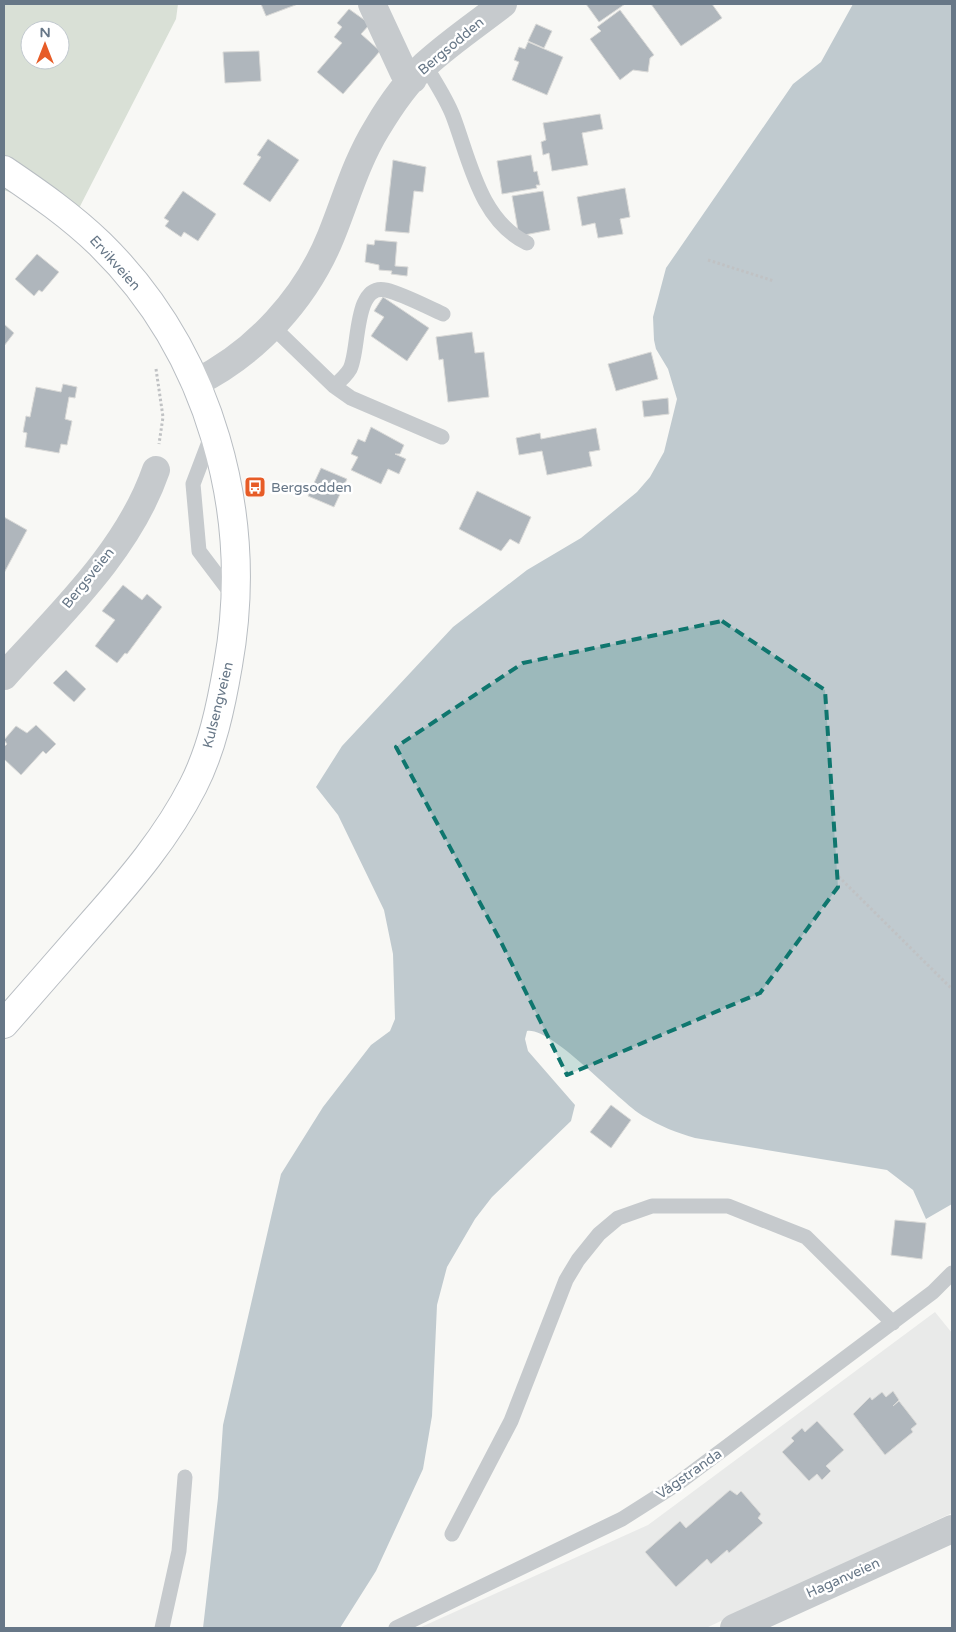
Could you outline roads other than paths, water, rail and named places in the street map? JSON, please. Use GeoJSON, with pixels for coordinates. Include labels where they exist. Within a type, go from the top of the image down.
{"type":"FeatureCollection","features":[{"type":"Feature","properties":{"kind":"main road","name":"Ervikveien"},"geometry":{"type":"LineString","coordinates":[[4,170],[72,219],[117,262],[170,333],[196,383]]}},
{"type":"Feature","properties":{"kind":"main road","name":"Kulsengveien"},"geometry":{"type":"LineString","coordinates":[[4,1024],[150,857],[194,786],[218,716],[233,640],[237,562],[233,515],[224,469],[214,430],[196,383]]}},
{"type":"Feature","properties":{"kind":"street"},"geometry":{"type":"LineString","coordinates":[[372,4],[404,73],[419,72]]}},
{"type":"Feature","properties":{"kind":"street","name":"Bergsodden"},"geometry":{"type":"LineString","coordinates":[[196,383],[208,377],[245,350],[272,326],[292,304],[314,271],[332,236],[358,162],[377,128],[419,72],[503,4]]}},
{"type":"Feature","properties":{"kind":"street","name":"Bergsveien"},"geometry":{"type":"LineString","coordinates":[[4,676],[93,576],[128,526],[156,470]]}},
{"type":"Feature","properties":{"kind":"street","name":"Haganveien"},"geometry":{"type":"LineString","coordinates":[[734,1628],[952,1530]]}},
{"type":"Feature","properties":{"kind":"lane"},"geometry":{"type":"LineString","coordinates":[[419,72],[447,102],[484,198],[495,218],[506,231],[526,243]]}},
{"type":"Feature","properties":{"kind":"lane"},"geometry":{"type":"LineString","coordinates":[[334,386],[350,368],[361,312],[365,297],[370,292],[386,290],[444,314]]}},
{"type":"Feature","properties":{"kind":"lane"},"geometry":{"type":"LineString","coordinates":[[272,326],[334,386],[351,398],[442,437]]}},
{"type":"Feature","properties":{"kind":"lane"},"geometry":{"type":"LineString","coordinates":[[214,430],[193,484],[199,551],[236,601]]}},
{"type":"Feature","properties":{"kind":"lane"},"geometry":{"type":"LineString","coordinates":[[452,1534],[511,1422],[566,1280],[578,1260],[598,1234],[618,1218],[652,1206],[728,1206],[806,1237],[893,1323]]}},
{"type":"Feature","properties":{"kind":"lane","name":"Vågstranda"},"geometry":{"type":"LineString","coordinates":[[396,1628],[622,1519],[685,1478],[893,1323],[933,1292],[952,1273]]}},
{"type":"Feature","properties":{"kind":"lane"},"geometry":{"type":"LineString","coordinates":[[162,1628],[179,1551],[185,1477]]}},
{"type":"Feature","properties":{"kind":"place","name":"Bergsodden"},"geometry":{"type":"Point","coordinates":[255,487]}}]}
